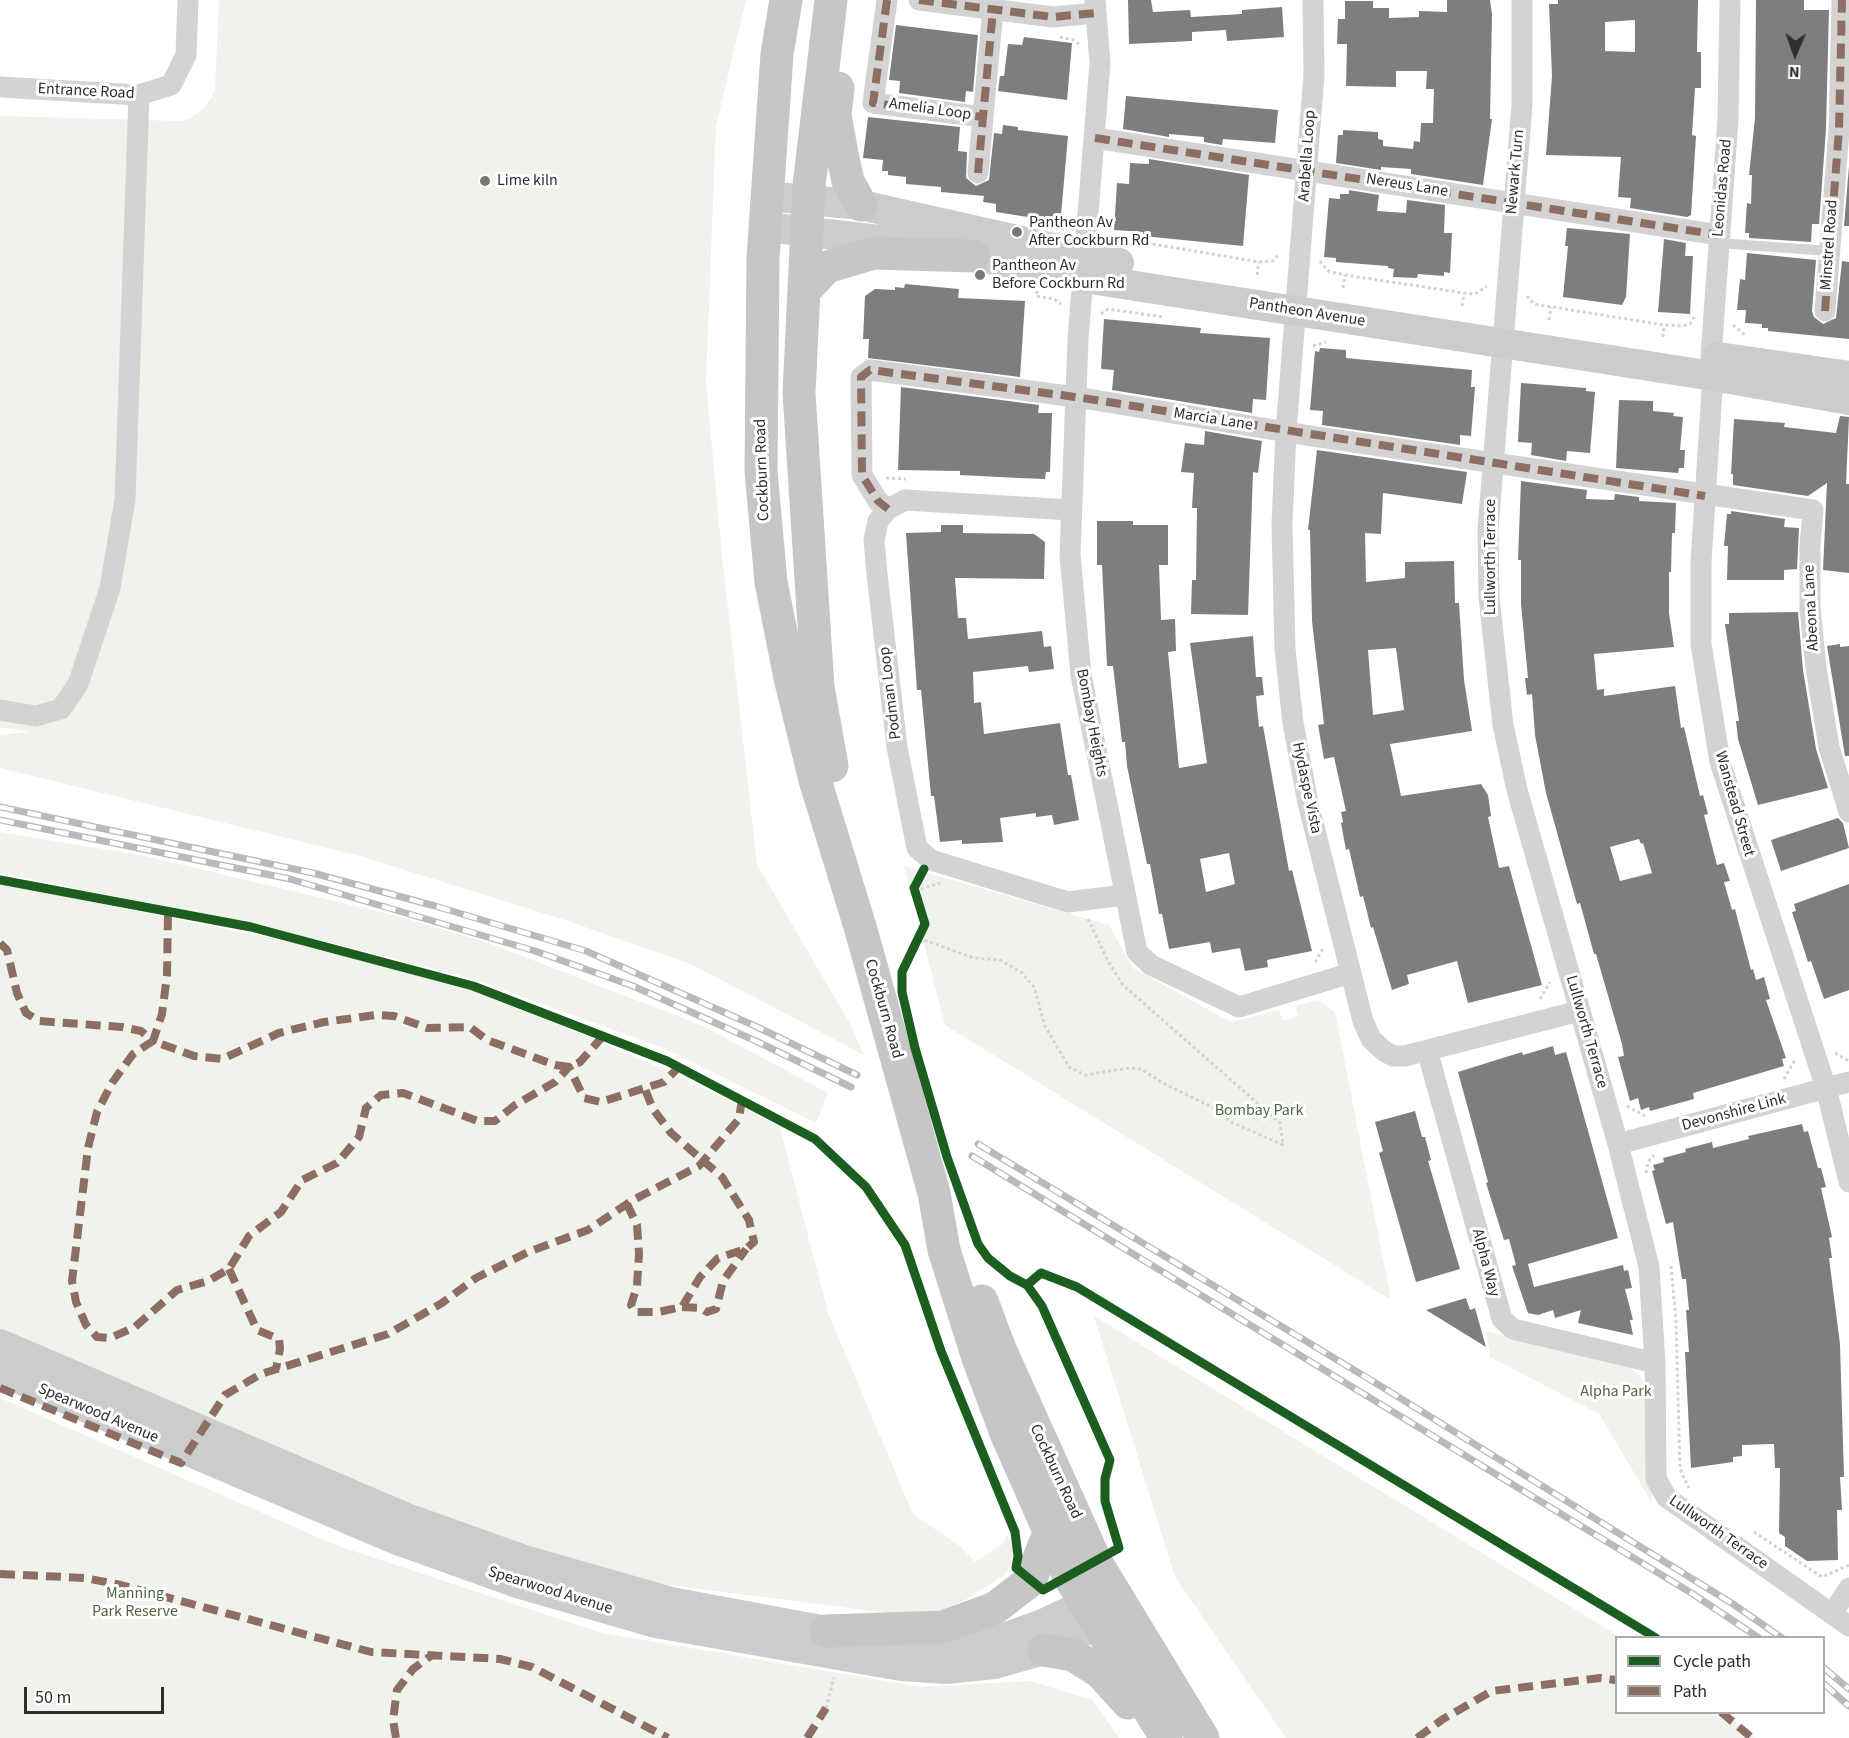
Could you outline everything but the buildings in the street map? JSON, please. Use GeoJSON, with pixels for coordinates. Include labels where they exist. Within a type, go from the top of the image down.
{"type":"FeatureCollection","features":[{"type":"Feature","properties":{"kind":"main road","name":"Cockburn Road"},"geometry":{"type":"LineString","coordinates":[[786,0],[777,54],[766,211],[761,471],[770,573],[790,678],[815,780],[861,930],[934,1193],[944,1250],[978,1358],[1006,1433],[1049,1533],[1203,1738]]}},
{"type":"Feature","properties":{"kind":"main road","name":"Cockburn Road"},"geometry":{"type":"LineString","coordinates":[[831,0],[807,216],[799,393],[818,687],[861,930]]}},
{"type":"Feature","properties":{"kind":"main road"},"geometry":{"type":"LineString","coordinates":[[843,0],[846,14],[836,115],[848,180],[861,205]]}},
{"type":"Feature","properties":{"kind":"main road","name":"Pantheon Avenue"},"geometry":{"type":"LineString","coordinates":[[807,216],[861,205],[1085,268]]}},
{"type":"Feature","properties":{"kind":"main road","name":"Pantheon Avenue"},"geometry":{"type":"LineString","coordinates":[[766,211],[807,216],[904,243],[973,256],[1085,268],[1712,366],[1849,375]]}},
{"type":"Feature","properties":{"kind":"main road"},"geometry":{"type":"LineString","coordinates":[[804,291],[827,267],[866,255],[973,256]]}},
{"type":"Feature","properties":{"kind":"main road","name":"Pantheon Avenue"},"geometry":{"type":"LineString","coordinates":[[1712,366],[1849,400]]}},
{"type":"Feature","properties":{"kind":"main road","name":"Cockburn Road"},"geometry":{"type":"LineString","coordinates":[[934,1193],[961,1246],[1104,1608],[1163,1735]]}},
{"type":"Feature","properties":{"kind":"main road","name":"Spearwood Avenue"},"geometry":{"type":"LineString","coordinates":[[0,1344],[409,1519],[524,1560],[671,1602],[826,1631],[948,1646],[1004,1638],[1104,1608]]}},
{"type":"Feature","properties":{"kind":"main road","name":"Spearwood Avenue"},"geometry":{"type":"LineString","coordinates":[[0,1371],[397,1540],[514,1582],[656,1623],[901,1666],[947,1669],[994,1664],[1044,1650],[1104,1608]]}},
{"type":"Feature","properties":{"kind":"main road"},"geometry":{"type":"LineString","coordinates":[[826,1631],[943,1627],[995,1608],[1030,1581],[1040,1561],[1049,1533]]}},
{"type":"Feature","properties":{"kind":"main road"},"geometry":{"type":"LineString","coordinates":[[1044,1650],[1073,1655],[1100,1672],[1122,1697],[1163,1735]]}},
{"type":"Feature","properties":{"kind":"street","name":"Entrance Road"},"geometry":{"type":"LineString","coordinates":[[0,87],[139,95],[171,85],[186,56],[188,0]]}},
{"type":"Feature","properties":{"kind":"street","name":"Amelia Loop"},"geometry":{"type":"LineString","coordinates":[[887,0],[873,103],[983,117]]}},
{"type":"Feature","properties":{"kind":"street"},"geometry":{"type":"LineString","coordinates":[[919,0],[1053,17],[1096,6],[1100,63],[1085,268]]}},
{"type":"Feature","properties":{"kind":"street","name":"Arabella Loop"},"geometry":{"type":"LineString","coordinates":[[1297,302],[1314,75],[1313,0]]}},
{"type":"Feature","properties":{"kind":"street","name":"Newark Turn"},"geometry":{"type":"LineString","coordinates":[[1503,334],[1522,105],[1522,0]]}},
{"type":"Feature","properties":{"kind":"street","name":"Leonidas Road"},"geometry":{"type":"LineString","coordinates":[[1712,366],[1728,120],[1730,0]]}},
{"type":"Feature","properties":{"kind":"street","name":"Minstrel Road"},"geometry":{"type":"LineString","coordinates":[[1825,311],[1839,130],[1842,0]]}},
{"type":"Feature","properties":{"kind":"street","name":"Amelia Loop"},"geometry":{"type":"LineString","coordinates":[[978,173],[993,10]]}},
{"type":"Feature","properties":{"kind":"street"},"geometry":{"type":"LineString","coordinates":[[0,710],[36,716],[61,709],[78,684],[110,588],[125,500],[139,95]]}},
{"type":"Feature","properties":{"kind":"street","name":"Nereus Lane"},"geometry":{"type":"LineString","coordinates":[[1095,138],[1513,203],[1719,239]]}},
{"type":"Feature","properties":{"kind":"street","name":"Bombay Heights"},"geometry":{"type":"LineString","coordinates":[[1085,268],[1076,397],[1070,555],[1081,675],[1137,952],[1151,965],[1239,1007],[1351,973]]}},
{"type":"Feature","properties":{"kind":"street","name":"Hydaspe Vista"},"geometry":{"type":"LineString","coordinates":[[1297,302],[1286,432],[1282,524],[1286,649],[1293,723],[1308,803],[1351,973],[1371,1039],[1393,1056],[1405,1056],[1579,1011]]}},
{"type":"Feature","properties":{"kind":"street","name":"Lullworth Terrace"},"geometry":{"type":"LineString","coordinates":[[1503,334],[1488,529],[1489,597],[1503,725],[1517,790],[1618,1144],[1649,1267],[1655,1363],[1656,1478],[1666,1497],[1841,1619]]}},
{"type":"Feature","properties":{"kind":"street","name":"Wanstead Street"},"geometry":{"type":"LineString","coordinates":[[1712,366],[1701,561],[1701,644],[1720,762],[1826,1088],[1849,1182]]}},
{"type":"Feature","properties":{"kind":"street","name":"Marcia Lane"},"geometry":{"type":"LineString","coordinates":[[888,509],[878,501],[862,474],[861,377],[870,370],[1076,397],[1286,432],[1705,496]]}},
{"type":"Feature","properties":{"kind":"street","name":"Abeona Lane"},"geometry":{"type":"LineString","coordinates":[[1705,496],[1813,510],[1810,546],[1810,608],[1816,668],[1829,747],[1849,812]]}},
{"type":"Feature","properties":{"kind":"street"},"geometry":{"type":"LineString","coordinates":[[888,509],[905,500],[1071,510]]}},
{"type":"Feature","properties":{"kind":"street","name":"Podman Loop"},"geometry":{"type":"LineString","coordinates":[[888,509],[878,521],[874,540],[897,747],[917,848],[939,864],[1068,902],[1124,895]]}},
{"type":"Feature","properties":{"kind":"street","name":"Alpha Way"},"geometry":{"type":"LineString","coordinates":[[1427,1050],[1502,1319],[1513,1329],[1655,1363]]}},
{"type":"Feature","properties":{"kind":"street","name":"Devonshire Link"},"geometry":{"type":"LineString","coordinates":[[1618,1144],[1849,1082]]}},
{"type":"Feature","properties":{"kind":"street"},"geometry":{"type":"LineString","coordinates":[[1841,1619],[1849,1588]]}},
{"type":"Feature","properties":{"kind":"lane","name":"Nereus Lane"},"geometry":{"type":"LineString","coordinates":[[1719,239],[1829,251]]}},
{"type":"Feature","properties":{"kind":"path"},"geometry":{"type":"LineString","coordinates":[[1050,36],[1074,40],[1081,47]]}},
{"type":"Feature","properties":{"kind":"path"},"geometry":{"type":"LineString","coordinates":[[1123,240],[1259,262],[1273,261],[1283,250]]}},
{"type":"Feature","properties":{"kind":"path"},"geometry":{"type":"LineString","coordinates":[[1317,257],[1328,271],[1464,293],[1475,294],[1485,289],[1490,281]]}},
{"type":"Feature","properties":{"kind":"path"},"geometry":{"type":"LineString","coordinates":[[1257,274],[1259,262]]}},
{"type":"Feature","properties":{"kind":"path"},"geometry":{"type":"LineString","coordinates":[[1343,288],[1345,275]]}},
{"type":"Feature","properties":{"kind":"path"},"geometry":{"type":"LineString","coordinates":[[1038,281],[1036,296],[1054,299],[1060,303],[1064,311]]}},
{"type":"Feature","properties":{"kind":"path"},"geometry":{"type":"LineString","coordinates":[[1526,291],[1534,304],[1682,326],[1690,324],[1696,308]]}},
{"type":"Feature","properties":{"kind":"path"},"geometry":{"type":"LineString","coordinates":[[1462,306],[1464,293]]}},
{"type":"Feature","properties":{"kind":"path"},"geometry":{"type":"LineString","coordinates":[[1550,320],[1551,307]]}},
{"type":"Feature","properties":{"kind":"path"},"geometry":{"type":"LineString","coordinates":[[1099,316],[1108,309],[1168,318]]}},
{"type":"Feature","properties":{"kind":"path"},"geometry":{"type":"LineString","coordinates":[[1730,317],[1734,327],[1745,336],[1754,338]]}},
{"type":"Feature","properties":{"kind":"path"},"geometry":{"type":"LineString","coordinates":[[1663,337],[1664,324]]}},
{"type":"Feature","properties":{"kind":"path"},"geometry":{"type":"LineString","coordinates":[[1311,348],[1321,342],[1334,343]]}},
{"type":"Feature","properties":{"kind":"path"},"geometry":{"type":"LineString","coordinates":[[866,482],[878,477],[907,479]]}},
{"type":"Feature","properties":{"kind":"path"},"geometry":{"type":"LineString","coordinates":[[917,899],[914,888],[919,879]]}},
{"type":"Feature","properties":{"kind":"path"},"geometry":{"type":"LineString","coordinates":[[919,939],[974,958],[1000,960],[1021,972],[1034,987],[1045,1026],[1069,1067],[1085,1075],[1129,1068],[1141,1069],[1170,1087],[1212,1107],[1231,1122],[1283,1145],[1281,1123],[1123,985],[1108,961],[1089,921],[1087,911]]}},
{"type":"Feature","properties":{"kind":"path"},"geometry":{"type":"LineString","coordinates":[[1313,966],[1326,940]]}},
{"type":"Feature","properties":{"kind":"path"},"geometry":{"type":"LineString","coordinates":[[1536,1002],[1542,998],[1551,981]]}},
{"type":"Feature","properties":{"kind":"path"},"geometry":{"type":"LineString","coordinates":[[1832,1047],[1838,1056],[1849,1061]]}},
{"type":"Feature","properties":{"kind":"path"},"geometry":{"type":"LineString","coordinates":[[1783,1080],[1796,1058],[1803,1056]]}},
{"type":"Feature","properties":{"kind":"path"},"geometry":{"type":"LineString","coordinates":[[1624,1099],[1628,1107],[1636,1113],[1643,1116],[1652,1115]]}},
{"type":"Feature","properties":{"kind":"path"},"geometry":{"type":"LineString","coordinates":[[1649,1184],[1646,1173],[1648,1162],[1661,1151]]}},
{"type":"Feature","properties":{"kind":"path"},"geometry":{"type":"LineString","coordinates":[[1668,1257],[1676,1320],[1680,1469],[1690,1490]]}},
{"type":"Feature","properties":{"kind":"path"},"geometry":{"type":"LineString","coordinates":[[1749,1529],[1822,1577],[1849,1564]]}},
{"type":"Feature","properties":{"kind":"path"},"geometry":{"type":"LineString","coordinates":[[826,1708],[834,1675]]}},
{"type":"Feature","properties":{"kind":"green space"},"geometry":{"type":"Polygon","coordinates":[[[219,0],[746,0],[716,126],[706,382],[722,555],[757,864],[849,1022],[864,1055],[693,965],[568,921],[360,856],[0,768],[0,735],[29,732],[0,727],[0,116],[181,121],[190,118],[202,110],[212,97],[215,88],[219,0]]]}},
{"type":"Feature","properties":{"kind":"green space"},"geometry":{"type":"Polygon","coordinates":[[[0,832],[146,856],[401,917],[489,943],[703,1026],[828,1093],[816,1123],[661,1047],[473,979],[273,928],[0,873],[0,832]]]}},
{"type":"Feature","properties":{"kind":"green space","name":"Bombay Park"},"geometry":{"type":"Polygon","coordinates":[[[904,866],[1109,925],[1133,968],[1231,1022],[1279,1010],[1283,1021],[1298,1016],[1296,1006],[1318,1000],[1335,1012],[1391,1300],[945,1025],[904,866]]]}},
{"type":"Feature","properties":{"kind":"green space"},"geometry":{"type":"Polygon","coordinates":[[[0,883],[299,944],[464,985],[673,1073],[780,1127],[828,1313],[913,1514],[960,1546],[975,1562],[1004,1543],[1007,1534],[1013,1550],[1011,1565],[1006,1574],[967,1599],[942,1611],[896,1614],[637,1581],[435,1516],[0,1334],[0,883]]]}},
{"type":"Feature","properties":{"kind":"green space"},"geometry":{"type":"Polygon","coordinates":[[[1094,1316],[1618,1636],[1615,1636],[1615,1714],[1727,1714],[1755,1738],[1286,1738],[1175,1577],[1094,1316]]]}},
{"type":"Feature","properties":{"kind":"green space","name":"Alpha Park"},"geometry":{"type":"Polygon","coordinates":[[[1486,1331],[1628,1367],[1640,1376],[1648,1390],[1652,1503],[1599,1414],[1490,1357],[1486,1331]]]}},
{"type":"Feature","properties":{"kind":"green space","name":"Manning Park Reserve"},"geometry":{"type":"Polygon","coordinates":[[[0,1398],[338,1546],[602,1633],[921,1687],[1030,1681],[1093,1700],[1119,1738],[0,1738],[0,1398]]]}},
{"type":"Feature","properties":{"kind":"railway"},"geometry":{"type":"LineString","coordinates":[[0,807],[313,873],[586,951],[755,1026],[857,1075]]}},
{"type":"Feature","properties":{"kind":"railway"},"geometry":{"type":"LineString","coordinates":[[0,820],[290,879],[535,951],[633,986],[851,1087]]}},
{"type":"Feature","properties":{"kind":"railway"},"geometry":{"type":"LineString","coordinates":[[978,1144],[1379,1385],[1733,1604],[1779,1636]]}},
{"type":"Feature","properties":{"kind":"railway"},"geometry":{"type":"LineString","coordinates":[[972,1156],[1693,1594],[1756,1636]]}},
{"type":"Feature","properties":{"kind":"railway"},"geometry":{"type":"LineString","coordinates":[[1825,1669],[1849,1689]]}},
{"type":"Feature","properties":{"kind":"railway"},"geometry":{"type":"LineString","coordinates":[[1825,1685],[1849,1706]]}},
{"type":"Feature","properties":{"kind":"marked path"},"geometry":{"type":"LineString","coordinates":[[887,0],[873,103],[983,117],[993,10]]}},
{"type":"Feature","properties":{"kind":"marked path"},"geometry":{"type":"LineString","coordinates":[[919,0],[1053,17],[1096,13]]}},
{"type":"Feature","properties":{"kind":"marked path"},"geometry":{"type":"LineString","coordinates":[[1825,311],[1839,130],[1842,0]]}},
{"type":"Feature","properties":{"kind":"marked path"},"geometry":{"type":"LineString","coordinates":[[978,173],[983,117]]}},
{"type":"Feature","properties":{"kind":"marked path"},"geometry":{"type":"LineString","coordinates":[[1095,138],[1719,235]]}},
{"type":"Feature","properties":{"kind":"marked path"},"geometry":{"type":"LineString","coordinates":[[888,509],[878,501],[862,475],[861,377],[870,370],[1076,397],[1705,496]]}},
{"type":"Feature","properties":{"kind":"marked path"},"geometry":{"type":"LineString","coordinates":[[0,943],[7,950],[17,993],[26,1013],[39,1021],[122,1027],[141,1031],[153,1041],[162,1014],[167,975],[168,912]]}},
{"type":"Feature","properties":{"kind":"marked path"},"geometry":{"type":"LineString","coordinates":[[603,1036],[580,1062],[569,1067],[555,1065],[487,1040],[470,1027],[427,1028],[394,1016],[376,1015],[324,1022],[279,1033],[222,1059],[194,1056],[153,1041],[133,1054],[112,1083],[97,1112],[88,1148],[72,1281],[76,1302],[86,1325],[97,1337],[110,1338],[135,1327],[177,1290],[208,1281],[229,1269],[249,1236],[281,1212],[302,1180],[337,1163],[359,1137],[366,1108],[381,1095],[403,1093],[478,1121],[495,1121],[515,1105],[555,1082],[569,1067],[584,1098],[601,1102],[664,1082],[679,1067]]}},
{"type":"Feature","properties":{"kind":"marked path"},"geometry":{"type":"LineString","coordinates":[[627,1204],[637,1225],[639,1253],[637,1286],[631,1305],[635,1312],[658,1312],[682,1307],[700,1277],[718,1258],[746,1249],[754,1242],[749,1220],[722,1177],[671,1133],[653,1109],[645,1089]]}},
{"type":"Feature","properties":{"kind":"marked path"},"geometry":{"type":"LineString","coordinates":[[0,1388],[181,1463],[225,1395],[261,1374],[388,1334],[442,1303],[476,1278],[528,1252],[588,1230],[633,1200],[699,1166],[739,1119],[742,1099]]}},
{"type":"Feature","properties":{"kind":"marked path"},"geometry":{"type":"LineString","coordinates":[[682,1307],[701,1308],[707,1312],[716,1309],[723,1281],[746,1249]]}},
{"type":"Feature","properties":{"kind":"marked path"},"geometry":{"type":"LineString","coordinates":[[229,1269],[257,1330],[279,1339],[280,1349],[276,1369]]}},
{"type":"Feature","properties":{"kind":"marked path"},"geometry":{"type":"LineString","coordinates":[[0,1574],[85,1578],[121,1585],[371,1652],[500,1659],[532,1667],[668,1738]]}},
{"type":"Feature","properties":{"kind":"marked path"},"geometry":{"type":"LineString","coordinates":[[396,1738],[393,1720],[397,1690],[413,1669],[432,1655]]}},
{"type":"Feature","properties":{"kind":"marked path"},"geometry":{"type":"LineString","coordinates":[[1417,1738],[1443,1719],[1492,1691],[1600,1678],[1615,1680]]}},
{"type":"Feature","properties":{"kind":"marked path"},"geometry":{"type":"LineString","coordinates":[[807,1738],[826,1708]]}},
{"type":"Feature","properties":{"kind":"marked path"},"geometry":{"type":"LineString","coordinates":[[1723,1714],[1752,1738]]}},
{"type":"Feature","properties":{"kind":"cycle path"},"geometry":{"type":"LineString","coordinates":[[0,880],[251,927],[473,986],[667,1061],[815,1139],[866,1187],[905,1245],[941,1351],[1015,1532],[1018,1556],[1016,1568],[1043,1590],[1119,1548],[1105,1501],[1105,1479],[1110,1460],[1042,1306],[1027,1285],[1010,1276],[988,1258],[978,1244],[947,1157],[915,1048],[902,992],[902,972],[925,924],[914,888],[924,869]]}},
{"type":"Feature","properties":{"kind":"cycle path"},"geometry":{"type":"LineString","coordinates":[[1027,1285],[1041,1273],[1077,1287],[1653,1636]]}},
{"type":"Feature","properties":{"kind":"place","name":"Lime kiln"},"geometry":{"type":"Point","coordinates":[485,181]}},
{"type":"Feature","properties":{"kind":"place","name":"Pantheon Av After Cockburn Rd"},"geometry":{"type":"Point","coordinates":[1017,232]}},
{"type":"Feature","properties":{"kind":"place","name":"Pantheon Av Before Cockburn Rd"},"geometry":{"type":"Point","coordinates":[980,275]}}]}
